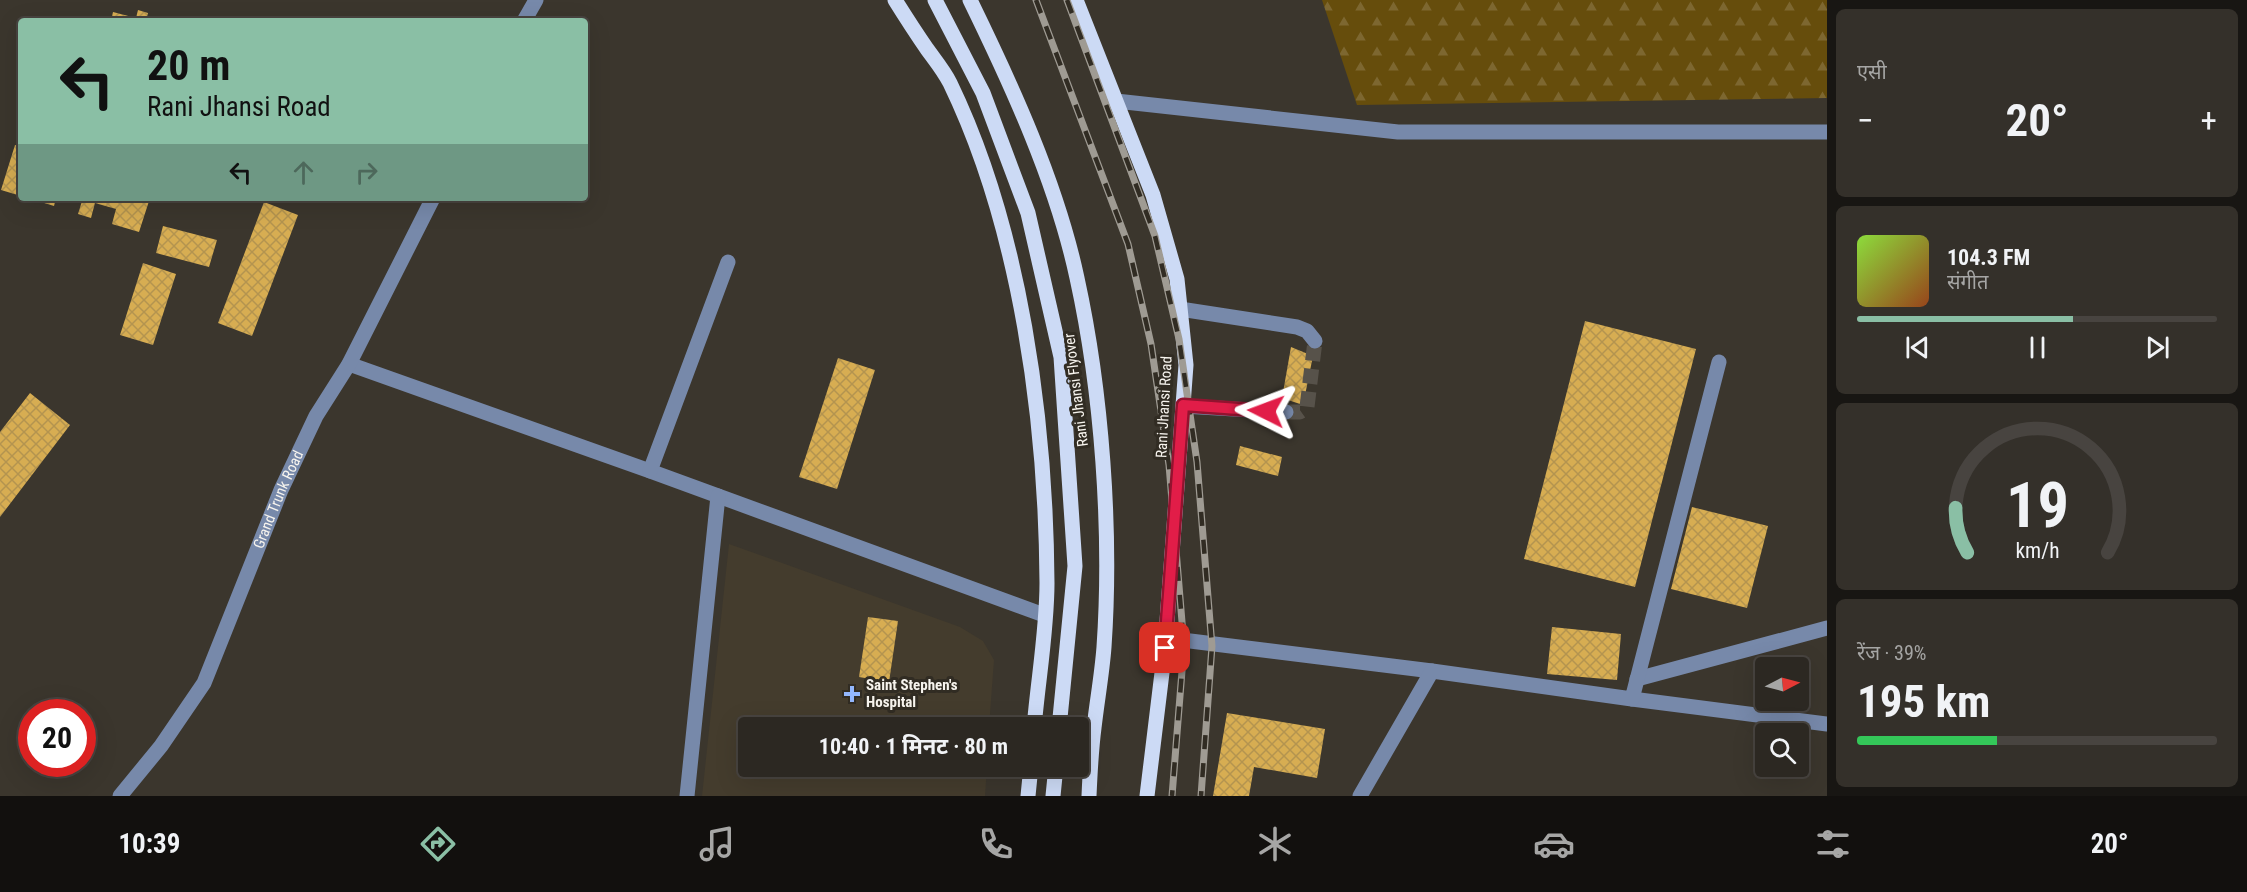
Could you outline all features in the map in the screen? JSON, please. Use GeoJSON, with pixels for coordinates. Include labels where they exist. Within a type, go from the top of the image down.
{"type":"FeatureCollection","features":[{"type":"Feature","properties":{"kind":"main road"},"geometry":{"type":"LineString","coordinates":[[895,0],[949,81],[979,151],[1001,217],[1021,305],[1034,396],[1045,504],[1047,585],[1035,717]]}},
{"type":"Feature","properties":{"kind":"main road","name":"Rani Jhansi Flyover"},"geometry":{"type":"LineString","coordinates":[[935,0],[983,93],[1028,213],[1060,357],[1074,566],[1060,717]]}},
{"type":"Feature","properties":{"kind":"main road","name":"Rani Jhansi Flyover"},"geometry":{"type":"LineString","coordinates":[[970,0],[1010,83],[1057,207],[1077,277],[1091,354],[1102,462],[1106,566],[1104,648],[1089,796]]}},
{"type":"Feature","properties":{"kind":"main road","name":"Rani Jhansi Road"},"geometry":{"type":"LineString","coordinates":[[1076,0],[1153,195],[1177,279],[1186,365],[1166,638],[1147,796]]}},
{"type":"Feature","properties":{"kind":"main road"},"geometry":{"type":"LineString","coordinates":[[1028,796],[1030,777]]}},
{"type":"Feature","properties":{"kind":"main road"},"geometry":{"type":"LineString","coordinates":[[1053,796],[1055,777]]}},
{"type":"Feature","properties":{"kind":"street"},"geometry":{"type":"LineString","coordinates":[[526,18],[537,0]]}},
{"type":"Feature","properties":{"kind":"street"},"geometry":{"type":"LineString","coordinates":[[1116,101],[1398,132],[1827,132]]}},
{"type":"Feature","properties":{"kind":"street","name":"Grand Trunk Road"},"geometry":{"type":"LineString","coordinates":[[120,796],[161,746],[204,683],[281,490],[316,416],[349,364],[431,201]]}},
{"type":"Feature","properties":{"kind":"street"},"geometry":{"type":"LineString","coordinates":[[650,471],[728,262]]}},
{"type":"Feature","properties":{"kind":"street"},"geometry":{"type":"LineString","coordinates":[[1180,309],[1297,327],[1307,331],[1315,341]]}},
{"type":"Feature","properties":{"kind":"street"},"geometry":{"type":"LineString","coordinates":[[1632,699],[1719,362]]}},
{"type":"Feature","properties":{"kind":"street"},"geometry":{"type":"LineString","coordinates":[[349,364],[1044,615]]}},
{"type":"Feature","properties":{"kind":"street"},"geometry":{"type":"LineString","coordinates":[[1183,405],[1286,412]]}},
{"type":"Feature","properties":{"kind":"street"},"geometry":{"type":"LineString","coordinates":[[687,796],[718,496]]}},
{"type":"Feature","properties":{"kind":"street"},"geometry":{"type":"LineString","coordinates":[[1637,679],[1827,628]]}},
{"type":"Feature","properties":{"kind":"street"},"geometry":{"type":"LineString","coordinates":[[1166,638],[1827,724]]}},
{"type":"Feature","properties":{"kind":"street"},"geometry":{"type":"LineString","coordinates":[[1360,796],[1432,671]]}},
{"type":"Feature","properties":{"kind":"shaded area","name":"Saint Stephen's Hospital"},"geometry":{"type":"Polygon","coordinates":[[[729,544],[960,627],[983,641],[994,660],[990,717],[738,717],[738,777],[986,777],[985,796],[702,796],[729,544]]]}},
{"type":"Feature","properties":{"kind":"green space"},"geometry":{"type":"Polygon","coordinates":[[[1322,0],[1827,0],[1827,98],[1357,105],[1322,0]]]}},
{"type":"Feature","properties":{"kind":"building"},"geometry":{"type":"Polygon","coordinates":[[[138,10],[148,13],[147,18],[136,18],[138,10]]]}},
{"type":"Feature","properties":{"kind":"building"},"geometry":{"type":"Polygon","coordinates":[[[113,12],[136,18],[112,18],[113,12]]]}},
{"type":"Feature","properties":{"kind":"building"},"geometry":{"type":"Polygon","coordinates":[[[15,145],[18,146],[18,195],[1,190],[15,145]]]}},
{"type":"Feature","properties":{"kind":"building"},"geometry":{"type":"Polygon","coordinates":[[[41,201],[55,201],[54,206],[41,201]]]}},
{"type":"Feature","properties":{"kind":"building"},"geometry":{"type":"Polygon","coordinates":[[[82,201],[149,201],[139,232],[112,224],[116,209],[95,203],[91,218],[78,214],[82,201]]]}},
{"type":"Feature","properties":{"kind":"building"},"geometry":{"type":"Polygon","coordinates":[[[264,202],[298,215],[252,336],[218,323],[264,202]]]}},
{"type":"Feature","properties":{"kind":"building"},"geometry":{"type":"Polygon","coordinates":[[[163,226],[217,240],[209,267],[156,253],[163,226]]]}},
{"type":"Feature","properties":{"kind":"building"},"geometry":{"type":"Polygon","coordinates":[[[143,263],[176,274],[153,345],[120,335],[143,263]]]}},
{"type":"Feature","properties":{"kind":"building"},"geometry":{"type":"Polygon","coordinates":[[[1585,321],[1696,349],[1635,587],[1524,559],[1585,321]]]}},
{"type":"Feature","properties":{"kind":"building"},"geometry":{"type":"Polygon","coordinates":[[[1291,347],[1313,356],[1303,405],[1282,398],[1291,347]]]}},
{"type":"Feature","properties":{"kind":"building"},"geometry":{"type":"Polygon","coordinates":[[[838,358],[875,370],[837,489],[799,477],[838,358]]]}},
{"type":"Feature","properties":{"kind":"building"},"geometry":{"type":"Polygon","coordinates":[[[30,393],[70,425],[0,517],[0,432],[30,393]]]}},
{"type":"Feature","properties":{"kind":"building"},"geometry":{"type":"Polygon","coordinates":[[[1240,446],[1282,457],[1278,476],[1236,465],[1240,446]]]}},
{"type":"Feature","properties":{"kind":"building"},"geometry":{"type":"Polygon","coordinates":[[[1692,507],[1768,526],[1747,608],[1671,589],[1692,507]]]}},
{"type":"Feature","properties":{"kind":"building"},"geometry":{"type":"Polygon","coordinates":[[[868,617],[898,621],[889,682],[859,677],[868,617]]]}},
{"type":"Feature","properties":{"kind":"building"},"geometry":{"type":"Polygon","coordinates":[[[1552,627],[1621,634],[1617,680],[1547,674],[1552,627]]]}},
{"type":"Feature","properties":{"kind":"building"},"geometry":{"type":"Polygon","coordinates":[[[1227,713],[1325,729],[1317,778],[1254,767],[1249,796],[1213,796],[1227,713]]]}},
{"type":"Feature","properties":{"kind":"tunnel"},"geometry":{"type":"LineString","coordinates":[[1286,412],[1300,412],[1307,407],[1315,341]]}},
{"type":"Feature","properties":{"kind":"railway"},"geometry":{"type":"LineString","coordinates":[[1036,0],[1128,244],[1151,344],[1169,465],[1184,646],[1172,796]]}},
{"type":"Feature","properties":{"kind":"railway"},"geometry":{"type":"LineString","coordinates":[[1067,0],[1155,236],[1179,339],[1197,462],[1212,646],[1201,796]]}},
{"type":"Feature","properties":{"kind":"place","name":"Saint Stephen's Hospital"},"geometry":{"type":"Point","coordinates":[852,694]}},
{"type":"Feature","properties":{"kind":"route"},"geometry":{"type":"LineString","coordinates":[[1165,648],[1183,405],[1266,411]]}}]}
